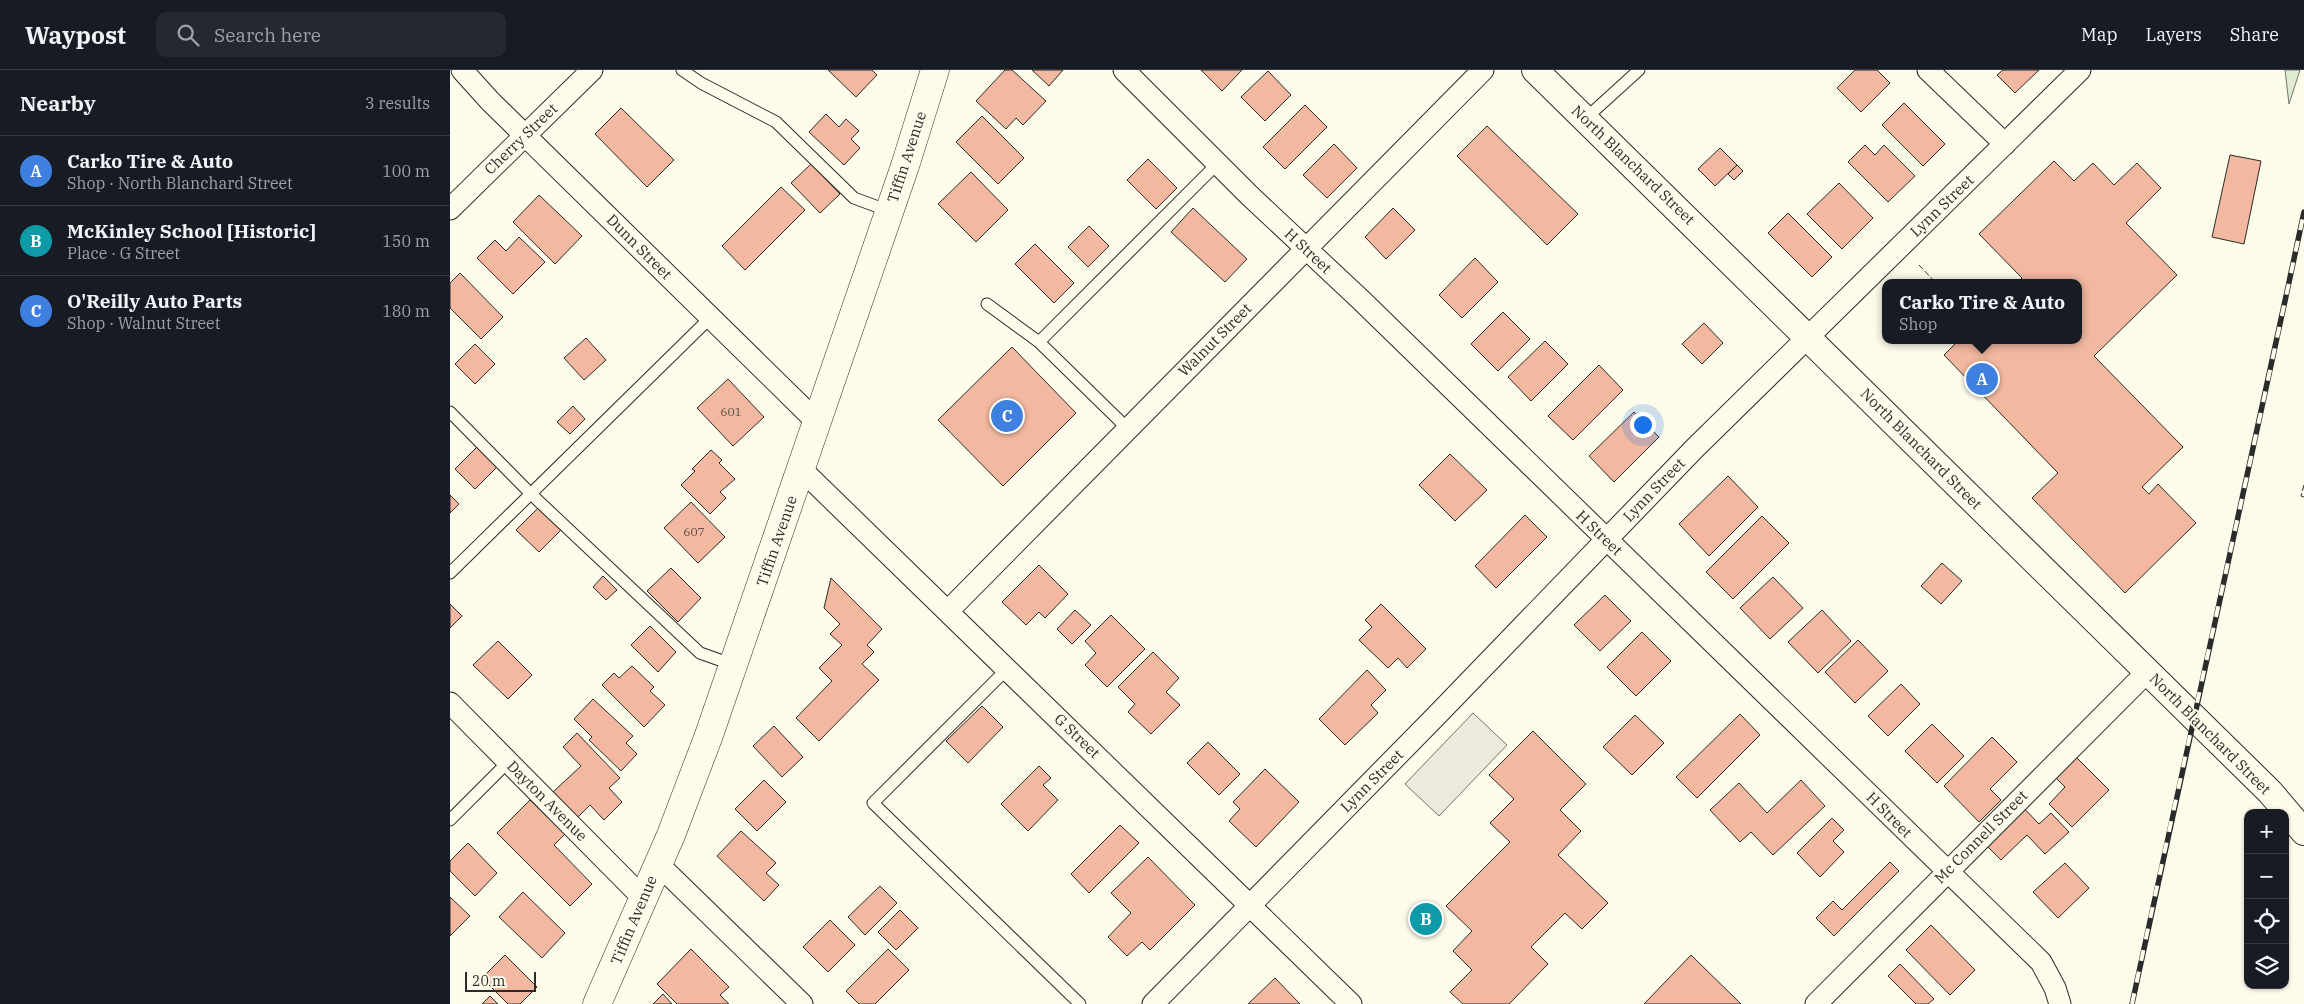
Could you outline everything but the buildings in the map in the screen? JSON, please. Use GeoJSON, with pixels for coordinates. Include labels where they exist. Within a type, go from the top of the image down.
{"type":"FeatureCollection","features":[{"type":"Feature","properties":{"kind":"highway","name":"Tiffin Avenue"},"geometry":{"type":"LineString","coordinates":[[597,1004],[644,899],[709,735],[802,469],[935,70]]}},
{"type":"Feature","properties":{"kind":"street","name":"Dunn Street"},"geometry":{"type":"LineString","coordinates":[[462,70],[817,422]]}},
{"type":"Feature","properties":{"kind":"street","name":"Cherry Street"},"geometry":{"type":"LineString","coordinates":[[450,209],[592,70]]}},
{"type":"Feature","properties":{"kind":"street","name":"H Street"},"geometry":{"type":"LineString","coordinates":[[1124,70],[2041,962],[2055,988],[2060,1004]]}},
{"type":"Feature","properties":{"kind":"street","name":"Walnut Street"},"geometry":{"type":"LineString","coordinates":[[948,611],[1483,70]]}},
{"type":"Feature","properties":{"kind":"street","name":"North Blanchard Street"},"geometry":{"type":"LineString","coordinates":[[1535,70],[2270,792],[2304,832]]}},
{"type":"Feature","properties":{"kind":"street"},"geometry":{"type":"LineString","coordinates":[[1928,70],[2005,144]]}},
{"type":"Feature","properties":{"kind":"street","name":"Lynn Street"},"geometry":{"type":"LineString","coordinates":[[1153,1004],[1438,715],[1606,540],[2080,70]]}},
{"type":"Feature","properties":{"kind":"street","name":"G Street"},"geometry":{"type":"LineString","coordinates":[[802,469],[1351,1004]]}},
{"type":"Feature","properties":{"kind":"street","name":"Mc Connell Street"},"geometry":{"type":"LineString","coordinates":[[1816,1004],[1946,871],[2148,672]]}},
{"type":"Feature","properties":{"kind":"street","name":"Dayton Avenue"},"geometry":{"type":"LineString","coordinates":[[450,703],[644,899]]}},
{"type":"Feature","properties":{"kind":"street"},"geometry":{"type":"LineString","coordinates":[[658,864],[802,1004]]}},
{"type":"Feature","properties":{"kind":"lane"},"geometry":{"type":"LineString","coordinates":[[682,70],[701,83],[776,122],[854,198],[889,210]]}},
{"type":"Feature","properties":{"kind":"lane"},"geometry":{"type":"LineString","coordinates":[[1585,119],[1640,70]]}},
{"type":"Feature","properties":{"kind":"lane"},"geometry":{"type":"LineString","coordinates":[[1039,342],[1218,163]]}},
{"type":"Feature","properties":{"kind":"lane"},"geometry":{"type":"LineString","coordinates":[[987,304],[1039,342],[1127,428]]}},
{"type":"Feature","properties":{"kind":"lane"},"geometry":{"type":"LineString","coordinates":[[450,573],[711,318]]}},
{"type":"Feature","properties":{"kind":"lane"},"geometry":{"type":"LineString","coordinates":[[450,412],[531,494],[700,653],[734,665]]}},
{"type":"Feature","properties":{"kind":"lane"},"geometry":{"type":"LineString","coordinates":[[1007,668],[873,803],[1080,1004]]}},
{"type":"Feature","properties":{"kind":"lane"},"geometry":{"type":"LineString","coordinates":[[450,820],[508,762]]}},
{"type":"Feature","properties":{"kind":"green space"},"geometry":{"type":"Polygon","coordinates":[[[2285,70],[2300,70],[2289,104],[2285,70]]]}},
{"type":"Feature","properties":{"kind":"shaded area"},"geometry":{"type":"Polygon","coordinates":[[[1473,713],[1507,745],[1439,816],[1405,784],[1473,713]]]}},
{"type":"Feature","properties":{"kind":"railway"},"geometry":{"type":"LineString","coordinates":[[2132,1004],[2304,212]]}},
{"type":"Feature","properties":{"kind":"fence"},"geometry":{"type":"LineString","coordinates":[[1919,265],[1932,279]]}},
{"type":"Feature","properties":{"kind":"fence"},"geometry":{"type":"LineString","coordinates":[[2304,485],[2301,496],[2304,497]]}},
{"type":"Feature","properties":{"kind":"place","name":"Carko Tire & Auto"},"geometry":{"type":"Point","coordinates":[1982,379]}},
{"type":"Feature","properties":{"kind":"place","name":"O'Reilly Auto Parts"},"geometry":{"type":"Point","coordinates":[1007,416]}},
{"type":"Feature","properties":{"kind":"place","name":"McKinley School [Historic]"},"geometry":{"type":"Point","coordinates":[1426,919]}}]}
